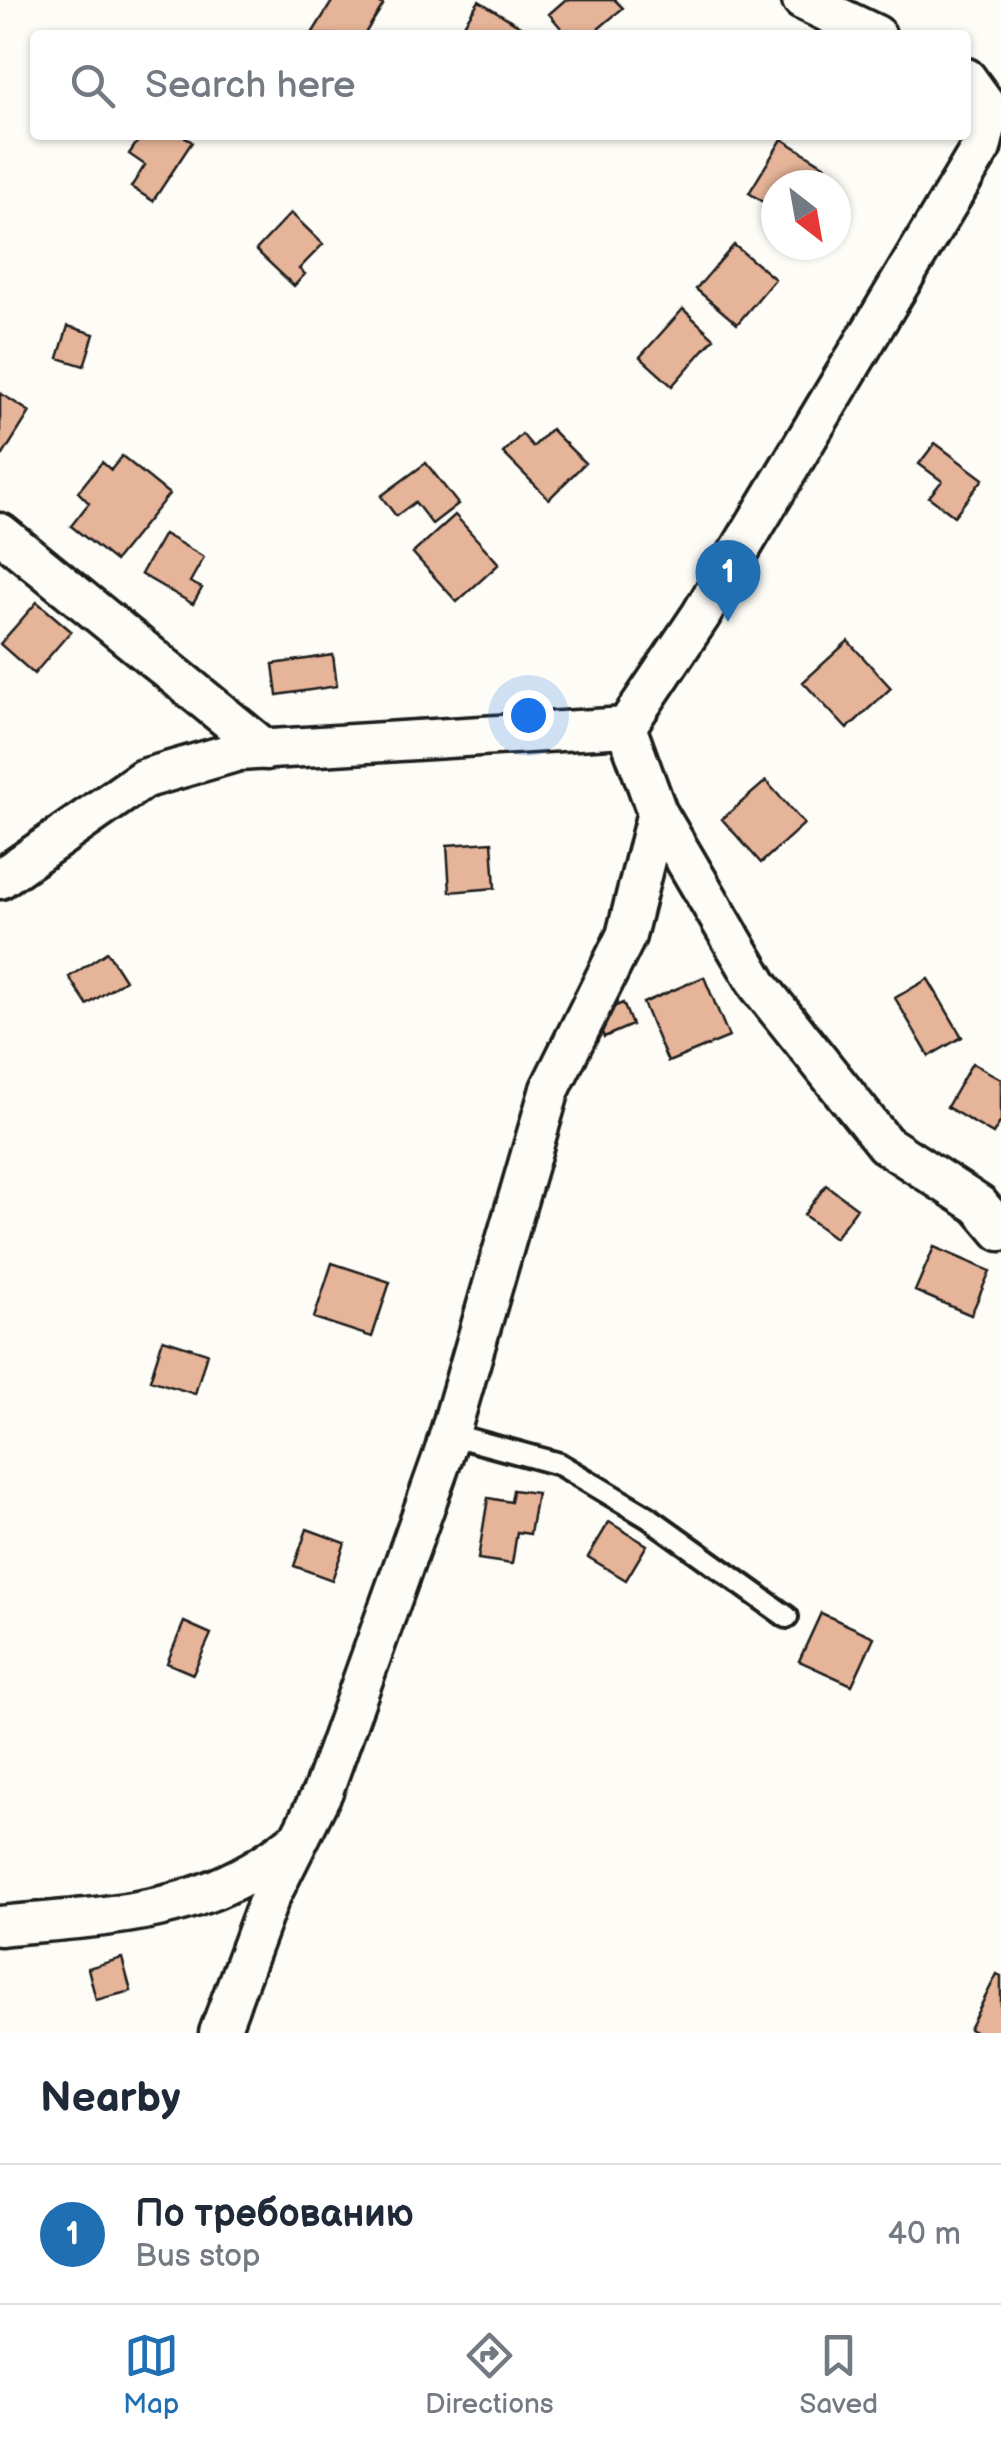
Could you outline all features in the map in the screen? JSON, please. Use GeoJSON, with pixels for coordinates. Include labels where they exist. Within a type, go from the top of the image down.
{"type":"FeatureCollection","features":[{"type":"Feature","properties":{"kind":"street"},"geometry":{"type":"LineString","coordinates":[[802,0],[865,30]]}},
{"type":"Feature","properties":{"kind":"street"},"geometry":{"type":"LineString","coordinates":[[626,727],[711,598],[982,148],[996,108],[971,83]]}},
{"type":"Feature","properties":{"kind":"street"},"geometry":{"type":"LineString","coordinates":[[0,533],[266,750]]}},
{"type":"Feature","properties":{"kind":"street"},"geometry":{"type":"LineString","coordinates":[[0,879],[143,779],[239,751],[626,727]]}},
{"type":"Feature","properties":{"kind":"street"},"geometry":{"type":"LineString","coordinates":[[626,727],[657,812],[760,986],[885,1144],[979,1206],[1001,1231]]}},
{"type":"Feature","properties":{"kind":"street"},"geometry":{"type":"LineString","coordinates":[[219,2033],[270,1899],[323,1791],[448,1434],[550,1089],[626,936],[657,812]]}},
{"type":"Feature","properties":{"kind":"street"},"geometry":{"type":"LineString","coordinates":[[0,1926],[142,1912],[208,1894],[257,1872],[301,1836]]}},
{"type":"Feature","properties":{"kind":"lane"},"geometry":{"type":"LineString","coordinates":[[448,1434],[559,1464],[648,1517],[787,1616]]}},
{"type":"Feature","properties":{"kind":"building"},"geometry":{"type":"Polygon","coordinates":[[[333,0],[376,0],[383,5],[367,30],[314,30],[333,0]]]}},
{"type":"Feature","properties":{"kind":"building"},"geometry":{"type":"Polygon","coordinates":[[[565,0],[615,0],[623,8],[597,30],[563,30],[549,14],[565,0]]]}},
{"type":"Feature","properties":{"kind":"building"},"geometry":{"type":"Polygon","coordinates":[[[479,1],[525,29],[524,30],[460,30],[479,1]]]}},
{"type":"Feature","properties":{"kind":"building"},"geometry":{"type":"Polygon","coordinates":[[[139,140],[192,142],[153,201],[131,187],[145,165],[129,154],[139,140]]]}},
{"type":"Feature","properties":{"kind":"building"},"geometry":{"type":"Polygon","coordinates":[[[781,140],[825,166],[823,170],[763,170],[781,140]]]}},
{"type":"Feature","properties":{"kind":"building"},"geometry":{"type":"Polygon","coordinates":[[[761,173],[761,201],[749,193],[761,173]]]}},
{"type":"Feature","properties":{"kind":"building"},"geometry":{"type":"Polygon","coordinates":[[[291,213],[323,244],[299,269],[305,274],[294,286],[256,250],[291,213]]]}},
{"type":"Feature","properties":{"kind":"building"},"geometry":{"type":"Polygon","coordinates":[[[734,245],[775,279],[737,324],[696,289],[734,245]]]}},
{"type":"Feature","properties":{"kind":"building"},"geometry":{"type":"Polygon","coordinates":[[[683,309],[714,338],[672,386],[640,357],[683,309]]]}},
{"type":"Feature","properties":{"kind":"building"},"geometry":{"type":"Polygon","coordinates":[[[68,326],[94,334],[84,366],[58,358],[68,326]]]}},
{"type":"Feature","properties":{"kind":"building"},"geometry":{"type":"Polygon","coordinates":[[[0,393],[30,412],[3,455],[0,453],[0,393]]]}},
{"type":"Feature","properties":{"kind":"building"},"geometry":{"type":"Polygon","coordinates":[[[551,429],[585,463],[549,499],[503,453],[522,434],[533,447],[551,429]]]}},
{"type":"Feature","properties":{"kind":"building"},"geometry":{"type":"Polygon","coordinates":[[[935,443],[983,479],[954,516],[929,497],[942,481],[919,464],[935,443]]]}},
{"type":"Feature","properties":{"kind":"building"},"geometry":{"type":"Polygon","coordinates":[[[122,456],[169,494],[115,561],[71,526],[89,503],[78,492],[102,462],[111,470],[122,456]]]}},
{"type":"Feature","properties":{"kind":"building"},"geometry":{"type":"Polygon","coordinates":[[[426,463],[458,504],[432,524],[415,502],[396,516],[381,496],[426,463]]]}},
{"type":"Feature","properties":{"kind":"building"},"geometry":{"type":"Polygon","coordinates":[[[455,515],[499,564],[457,602],[413,553],[455,515]]]}},
{"type":"Feature","properties":{"kind":"building"},"geometry":{"type":"Polygon","coordinates":[[[164,534],[204,557],[190,582],[202,588],[193,604],[141,574],[164,534]]]}},
{"type":"Feature","properties":{"kind":"building"},"geometry":{"type":"Polygon","coordinates":[[[37,602],[71,631],[34,674],[0,644],[37,602]]]}},
{"type":"Feature","properties":{"kind":"building"},"geometry":{"type":"Polygon","coordinates":[[[848,641],[891,688],[847,729],[803,682],[848,641]]]}},
{"type":"Feature","properties":{"kind":"building"},"geometry":{"type":"Polygon","coordinates":[[[333,655],[337,686],[277,695],[273,664],[333,655]]]}},
{"type":"Feature","properties":{"kind":"building"},"geometry":{"type":"Polygon","coordinates":[[[766,781],[804,824],[761,863],[722,819],[766,781]]]}},
{"type":"Feature","properties":{"kind":"building"},"geometry":{"type":"Polygon","coordinates":[[[492,842],[495,888],[450,892],[447,845],[492,842]]]}},
{"type":"Feature","properties":{"kind":"building"},"geometry":{"type":"Polygon","coordinates":[[[107,952],[125,980],[87,1005],[69,977],[107,952]]]}},
{"type":"Feature","properties":{"kind":"building"},"geometry":{"type":"Polygon","coordinates":[[[704,977],[729,1037],[668,1062],[643,1003],[704,977]]]}},
{"type":"Feature","properties":{"kind":"building"},"geometry":{"type":"Polygon","coordinates":[[[928,979],[962,1037],[929,1056],[895,998],[928,979]]]}},
{"type":"Feature","properties":{"kind":"building"},"geometry":{"type":"Polygon","coordinates":[[[623,1003],[632,1025],[604,1037],[594,1015],[623,1003]]]}},
{"type":"Feature","properties":{"kind":"building"},"geometry":{"type":"Polygon","coordinates":[[[972,1063],[1001,1079],[1001,1121],[993,1134],[947,1107],[972,1063]]]}},
{"type":"Feature","properties":{"kind":"building"},"geometry":{"type":"Polygon","coordinates":[[[826,1185],[857,1208],[835,1238],[804,1215],[826,1185]]]}},
{"type":"Feature","properties":{"kind":"building"},"geometry":{"type":"Polygon","coordinates":[[[934,1247],[990,1271],[971,1315],[915,1291],[934,1247]]]}},
{"type":"Feature","properties":{"kind":"building"},"geometry":{"type":"Polygon","coordinates":[[[332,1263],[390,1282],[372,1337],[314,1318],[332,1263]]]}},
{"type":"Feature","properties":{"kind":"building"},"geometry":{"type":"Polygon","coordinates":[[[163,1339],[207,1353],[195,1394],[150,1380],[163,1339]]]}},
{"type":"Feature","properties":{"kind":"building"},"geometry":{"type":"Polygon","coordinates":[[[513,1490],[537,1493],[530,1534],[517,1532],[512,1564],[478,1559],[488,1498],[511,1502],[513,1490]]]}},
{"type":"Feature","properties":{"kind":"building"},"geometry":{"type":"Polygon","coordinates":[[[609,1522],[647,1545],[626,1580],[588,1557],[609,1522]]]}},
{"type":"Feature","properties":{"kind":"building"},"geometry":{"type":"Polygon","coordinates":[[[307,1529],[345,1543],[332,1580],[294,1566],[307,1529]]]}},
{"type":"Feature","properties":{"kind":"building"},"geometry":{"type":"Polygon","coordinates":[[[821,1613],[874,1637],[852,1685],[799,1661],[821,1613]]]}},
{"type":"Feature","properties":{"kind":"building"},"geometry":{"type":"Polygon","coordinates":[[[184,1622],[211,1634],[193,1674],[167,1663],[184,1622]]]}},
{"type":"Feature","properties":{"kind":"building"},"geometry":{"type":"Polygon","coordinates":[[[122,1958],[131,1991],[96,2000],[88,1968],[122,1958]]]}},
{"type":"Feature","properties":{"kind":"building"},"geometry":{"type":"Polygon","coordinates":[[[997,1974],[1001,1976],[1001,2033],[977,2033],[969,2029],[997,1974]]]}},
{"type":"Feature","properties":{"kind":"place","name":"По требованию"},"geometry":{"type":"Point","coordinates":[728,622]}}]}
